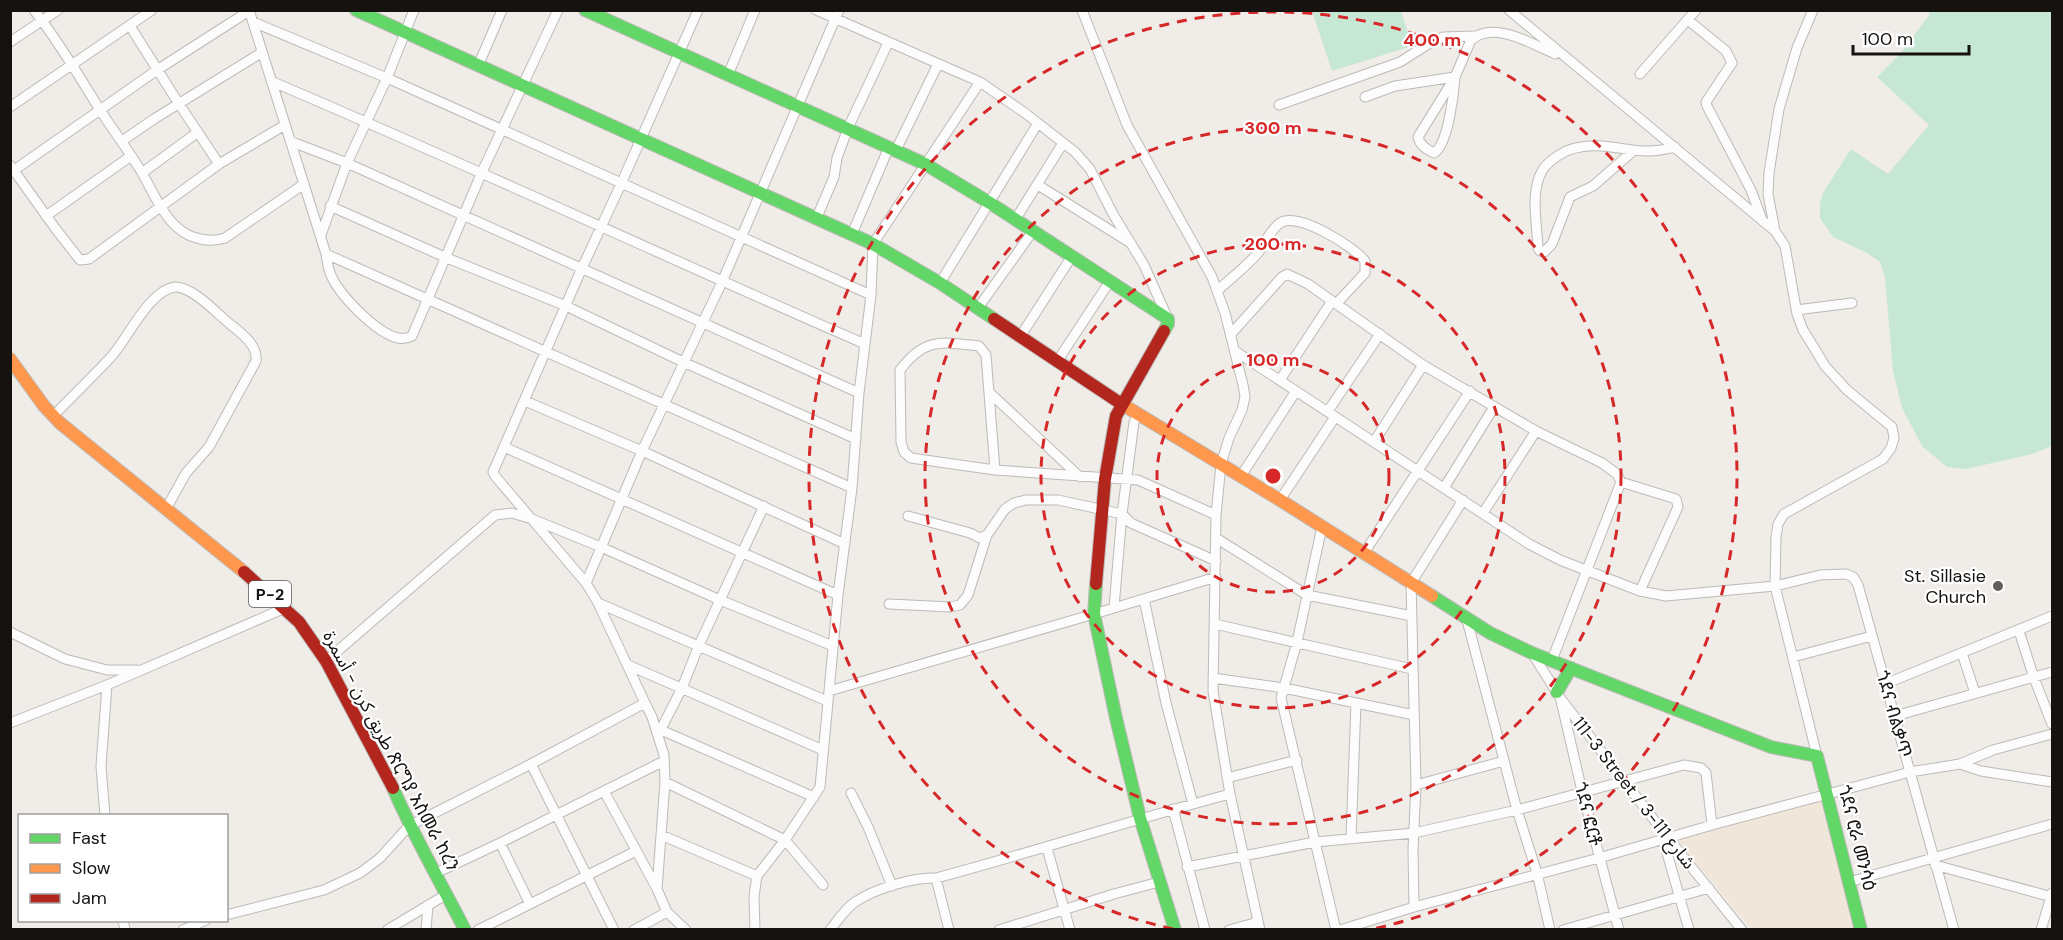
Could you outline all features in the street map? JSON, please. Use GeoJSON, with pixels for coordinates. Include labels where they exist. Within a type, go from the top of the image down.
{"type":"FeatureCollection","features":[{"type":"Feature","properties":{"kind":"main road"},"geometry":{"type":"LineString","coordinates":[[356,10],[873,244],[940,283],[1138,415],[1280,500],[1467,620],[1532,653],[1761,743],[1817,756]]}},
{"type":"Feature","properties":{"kind":"main road"},"geometry":{"type":"LineString","coordinates":[[585,10],[925,164],[990,203],[1168,319],[1167,326],[1116,416],[1106,479],[1094,614],[1140,818],[1175,930]]}},
{"type":"Feature","properties":{"kind":"main road","name":"طريق كرن - أسمرة ጽርግያ አስመራ ከረን"},"geometry":{"type":"LineString","coordinates":[[10,359],[53,416],[239,567],[300,622],[326,661],[389,779],[409,826],[447,894]]}},
{"type":"Feature","properties":{"kind":"main road"},"geometry":{"type":"LineString","coordinates":[[1559,695],[1571,668]]}},
{"type":"Feature","properties":{"kind":"main road","name":"ጎደና ሮራ መንሳዕ"},"geometry":{"type":"LineString","coordinates":[[1817,756],[1861,930]]}},
{"type":"Feature","properties":{"kind":"main road","name":"P-2"},"geometry":{"type":"LineString","coordinates":[[447,894],[465,930]]}},
{"type":"Feature","properties":{"kind":"street"},"geometry":{"type":"LineString","coordinates":[[34,10],[72,64],[177,228],[191,236],[215,241],[233,233],[304,184]]}},
{"type":"Feature","properties":{"kind":"street"},"geometry":{"type":"LineString","coordinates":[[10,42],[58,10]]}},
{"type":"Feature","properties":{"kind":"street"},"geometry":{"type":"LineString","coordinates":[[12,104],[152,10]]}},
{"type":"Feature","properties":{"kind":"street"},"geometry":{"type":"LineString","coordinates":[[320,236],[347,164],[387,78],[414,10]]}},
{"type":"Feature","properties":{"kind":"street"},"geometry":{"type":"LineString","coordinates":[[478,66],[502,10]]}},
{"type":"Feature","properties":{"kind":"street"},"geometry":{"type":"LineString","coordinates":[[285,125],[219,164],[89,259],[83,261],[12,169],[157,70],[249,11],[292,142],[326,254],[329,272],[354,306],[376,327],[398,338],[412,336],[482,172],[558,10]]}},
{"type":"Feature","properties":{"kind":"street"},"geometry":{"type":"LineString","coordinates":[[657,889],[665,782],[660,733],[598,603],[586,584],[493,474],[582,267],[602,228],[698,10]]}},
{"type":"Feature","properties":{"kind":"street"},"geometry":{"type":"LineString","coordinates":[[728,75],[755,10]]}},
{"type":"Feature","properties":{"kind":"street"},"geometry":{"type":"LineString","coordinates":[[816,10],[837,15],[888,43],[980,82],[1075,152],[1090,169],[1113,214],[1144,265],[1168,319]]}},
{"type":"Feature","properties":{"kind":"street"},"geometry":{"type":"LineString","coordinates":[[1082,10],[1127,125],[1207,268],[1217,291],[1231,334],[1245,397],[1221,464],[1216,514],[1213,692],[1230,794],[1259,926],[1229,930]]}},
{"type":"Feature","properties":{"kind":"street"},"geometry":{"type":"LineString","coordinates":[[1509,10],[1565,59],[1775,231],[1785,246],[1796,310],[1803,330],[1825,366],[1847,390],[1892,427],[1894,438],[1891,448],[1883,459],[1784,514],[1778,524],[1775,586],[1817,756]]}},
{"type":"Feature","properties":{"kind":"street"},"geometry":{"type":"LineString","coordinates":[[1640,74],[1696,10]]}},
{"type":"Feature","properties":{"kind":"street"},"geometry":{"type":"LineString","coordinates":[[1775,231],[1768,194],[1779,109],[1797,48],[1813,10]]}},
{"type":"Feature","properties":{"kind":"street"},"geometry":{"type":"LineString","coordinates":[[586,584],[642,451],[722,282],[739,237],[837,15]]}},
{"type":"Feature","properties":{"kind":"street"},"geometry":{"type":"LineString","coordinates":[[1688,20],[1726,51],[1730,57],[1732,63],[1706,102],[1751,190],[1762,220]]}},
{"type":"Feature","properties":{"kind":"street"},"geometry":{"type":"LineString","coordinates":[[253,21],[387,78],[871,295]]}},
{"type":"Feature","properties":{"kind":"street"},"geometry":{"type":"LineString","coordinates":[[130,26],[178,104],[219,164]]}},
{"type":"Feature","properties":{"kind":"street"},"geometry":{"type":"LineString","coordinates":[[1455,77],[1453,106],[1442,146],[1434,153],[1427,150],[1418,137],[1455,77],[1471,40],[1476,36],[1486,32],[1501,33],[1565,59]]}},
{"type":"Feature","properties":{"kind":"street"},"geometry":{"type":"LineString","coordinates":[[1279,105],[1401,62],[1443,37],[1476,36]]}},
{"type":"Feature","properties":{"kind":"street"},"geometry":{"type":"LineString","coordinates":[[817,217],[834,177],[837,158],[848,128],[888,43]]}},
{"type":"Feature","properties":{"kind":"street"},"geometry":{"type":"LineString","coordinates":[[122,141],[261,53]]}},
{"type":"Feature","properties":{"kind":"street"},"geometry":{"type":"LineString","coordinates":[[852,234],[938,64]]}},
{"type":"Feature","properties":{"kind":"street"},"geometry":{"type":"LineString","coordinates":[[1365,97],[1395,86],[1455,77]]}},
{"type":"Feature","properties":{"kind":"street"},"geometry":{"type":"LineString","coordinates":[[273,82],[482,172],[722,282],[865,344]]}},
{"type":"Feature","properties":{"kind":"street"},"geometry":{"type":"LineString","coordinates":[[755,930],[754,896],[757,876],[785,840],[820,787],[838,596],[852,488],[859,393],[871,295],[873,244],[980,82]]}},
{"type":"Feature","properties":{"kind":"street"},"geometry":{"type":"LineString","coordinates":[[940,283],[1038,123]]}},
{"type":"Feature","properties":{"kind":"street"},"geometry":{"type":"LineString","coordinates":[[142,173],[198,132]]}},
{"type":"Feature","properties":{"kind":"street"},"geometry":{"type":"LineString","coordinates":[[292,142],[582,267],[859,393]]}},
{"type":"Feature","properties":{"kind":"street"},"geometry":{"type":"LineString","coordinates":[[1015,220],[1063,143]]}},
{"type":"Feature","properties":{"kind":"street"},"geometry":{"type":"LineString","coordinates":[[1633,151],[1593,186],[1570,197],[1552,244],[1544,252],[1540,251],[1536,217],[1538,180],[1543,168],[1567,150],[1580,147],[1602,146],[1660,152],[1675,147]]}},
{"type":"Feature","properties":{"kind":"street"},"geometry":{"type":"LineString","coordinates":[[46,216],[131,156]]}},
{"type":"Feature","properties":{"kind":"street"},"geometry":{"type":"LineString","coordinates":[[1038,185],[1131,243]]}},
{"type":"Feature","properties":{"kind":"street"},"geometry":{"type":"LineString","coordinates":[[330,206],[447,258],[566,306],[683,362],[856,439]]}},
{"type":"Feature","properties":{"kind":"street"},"geometry":{"type":"LineString","coordinates":[[1217,291],[1259,252],[1278,224],[1288,220],[1315,227],[1347,244],[1365,261],[1365,273],[1334,302],[1280,380]]}},
{"type":"Feature","properties":{"kind":"street"},"geometry":{"type":"LineString","coordinates":[[978,308],[1033,231]]}},
{"type":"Feature","properties":{"kind":"street"},"geometry":{"type":"LineString","coordinates":[[326,254],[852,488]]}},
{"type":"Feature","properties":{"kind":"street"},"geometry":{"type":"LineString","coordinates":[[1020,337],[1072,256]]}},
{"type":"Feature","properties":{"kind":"street"},"geometry":{"type":"LineString","coordinates":[[1231,334],[1286,274],[1296,277],[1423,365],[1536,431],[1602,463],[1617,474],[1621,483],[1552,660]]}},
{"type":"Feature","properties":{"kind":"street"},"geometry":{"type":"LineString","coordinates":[[1058,360],[1110,281]]}},
{"type":"Feature","properties":{"kind":"street"},"geometry":{"type":"LineString","coordinates":[[53,416],[112,355],[143,313],[162,292],[170,288],[183,288],[209,306],[249,341],[255,351],[256,361],[210,447],[186,473],[166,509]]}},
{"type":"Feature","properties":{"kind":"street"},"geometry":{"type":"LineString","coordinates":[[1796,310],[1852,303]]}},
{"type":"Feature","properties":{"kind":"street"},"geometry":{"type":"LineString","coordinates":[[1280,500],[1380,334]]}},
{"type":"Feature","properties":{"kind":"street"},"geometry":{"type":"LineString","coordinates":[[995,470],[986,355],[979,346],[941,342],[927,346],[900,370],[901,442],[904,452],[911,458],[995,470],[1138,480],[1216,514]]}},
{"type":"Feature","properties":{"kind":"street"},"geometry":{"type":"LineString","coordinates":[[1235,351],[1529,544],[1560,560],[1641,591],[1666,596],[1775,586]]}},
{"type":"Feature","properties":{"kind":"street"},"geometry":{"type":"LineString","coordinates":[[1374,442],[1423,365]]}},
{"type":"Feature","properties":{"kind":"street"},"geometry":{"type":"LineString","coordinates":[[1241,476],[1296,391]]}},
{"type":"Feature","properties":{"kind":"street"},"geometry":{"type":"LineString","coordinates":[[989,392],[1080,477]]}},
{"type":"Feature","properties":{"kind":"street"},"geometry":{"type":"LineString","coordinates":[[1364,553],[1470,392]]}},
{"type":"Feature","properties":{"kind":"street"},"geometry":{"type":"LineString","coordinates":[[525,401],[642,451],[845,544]]}},
{"type":"Feature","properties":{"kind":"street"},"geometry":{"type":"LineString","coordinates":[[1444,488],[1494,406]]}},
{"type":"Feature","properties":{"kind":"street"},"geometry":{"type":"LineString","coordinates":[[1114,607],[1122,514],[1134,422],[1138,415]]}},
{"type":"Feature","properties":{"kind":"street"},"geometry":{"type":"LineString","coordinates":[[1483,513],[1536,431]]}},
{"type":"Feature","properties":{"kind":"street"},"geometry":{"type":"LineString","coordinates":[[504,447],[838,596]]}},
{"type":"Feature","properties":{"kind":"street"},"geometry":{"type":"LineString","coordinates":[[1621,483],[1665,494],[1676,499],[1678,507],[1641,591]]}},
{"type":"Feature","properties":{"kind":"street"},"geometry":{"type":"LineString","coordinates":[[889,604],[951,607],[960,605],[968,595],[987,535],[1005,509],[1014,503],[1026,501],[1058,500],[1122,514],[1131,524],[1216,561]]}},
{"type":"Feature","properties":{"kind":"street"},"geometry":{"type":"LineString","coordinates":[[1414,907],[1416,785],[1411,583],[1463,500]]}},
{"type":"Feature","properties":{"kind":"street"},"geometry":{"type":"LineString","coordinates":[[660,733],[764,506]]}},
{"type":"Feature","properties":{"kind":"street"},"geometry":{"type":"LineString","coordinates":[[326,661],[495,515],[512,513],[602,547],[720,600],[833,646]]}},
{"type":"Feature","properties":{"kind":"street"},"geometry":{"type":"LineString","coordinates":[[908,516],[970,533],[980,538],[987,535]]}},
{"type":"Feature","properties":{"kind":"street"},"geometry":{"type":"LineString","coordinates":[[1322,527],[1297,642],[1281,698],[1338,930],[1537,873],[1910,772],[1960,764],[1993,750],[2052,734]]}},
{"type":"Feature","properties":{"kind":"street"},"geometry":{"type":"LineString","coordinates":[[1216,538],[1307,595],[1412,616]]}},
{"type":"Feature","properties":{"kind":"street","name":"ጎደና ብልቃጥ"},"geometry":{"type":"LineString","coordinates":[[1775,586],[1820,575],[1846,574],[1858,585],[1954,930]]}},
{"type":"Feature","properties":{"kind":"street"},"geometry":{"type":"LineString","coordinates":[[598,603],[828,696],[1216,576]]}},
{"type":"Feature","properties":{"kind":"street"},"geometry":{"type":"LineString","coordinates":[[1144,599],[1166,703],[1193,804]]}},
{"type":"Feature","properties":{"kind":"street"},"geometry":{"type":"LineString","coordinates":[[10,723],[107,685],[285,608]]}},
{"type":"Feature","properties":{"kind":"street"},"geometry":{"type":"LineString","coordinates":[[1885,684],[2052,616]]}},
{"type":"Feature","properties":{"kind":"street"},"geometry":{"type":"LineString","coordinates":[[1467,620],[1517,810],[1537,873],[1550,930]]}},
{"type":"Feature","properties":{"kind":"street"},"geometry":{"type":"LineString","coordinates":[[1215,624],[1412,669]]}},
{"type":"Feature","properties":{"kind":"street"},"geometry":{"type":"LineString","coordinates":[[2019,631],[2052,724]]}},
{"type":"Feature","properties":{"kind":"street"},"geometry":{"type":"LineString","coordinates":[[10,632],[65,659],[107,670],[142,670]]}},
{"type":"Feature","properties":{"kind":"street"},"geometry":{"type":"LineString","coordinates":[[1792,657],[1872,636]]}},
{"type":"Feature","properties":{"kind":"street","name":"111-3 Street / شارع 111-3"},"geometry":{"type":"LineString","coordinates":[[1532,653],[1559,695],[1625,780],[1665,838],[1742,930]]}},
{"type":"Feature","properties":{"kind":"street"},"geometry":{"type":"LineString","coordinates":[[1962,653],[1976,693]]}},
{"type":"Feature","properties":{"kind":"street"},"geometry":{"type":"LineString","coordinates":[[628,665],[823,750]]}},
{"type":"Feature","properties":{"kind":"street"},"geometry":{"type":"LineString","coordinates":[[1895,716],[2052,672]]}},
{"type":"Feature","properties":{"kind":"street"},"geometry":{"type":"LineString","coordinates":[[1213,678],[1284,688],[1414,715]]}},
{"type":"Feature","properties":{"kind":"street"},"geometry":{"type":"LineString","coordinates":[[105,814],[101,766],[107,685]]}},
{"type":"Feature","properties":{"kind":"street","name":"ጎደና ፎርቶ"},"geometry":{"type":"LineString","coordinates":[[1559,695],[1619,930]]}},
{"type":"Feature","properties":{"kind":"street"},"geometry":{"type":"LineString","coordinates":[[228,914],[324,890],[360,873],[380,858],[409,826],[645,703]]}},
{"type":"Feature","properties":{"kind":"street"},"geometry":{"type":"LineString","coordinates":[[1350,838],[1356,703]]}},
{"type":"Feature","properties":{"kind":"street"},"geometry":{"type":"LineString","coordinates":[[660,733],[814,797]]}},
{"type":"Feature","properties":{"kind":"street"},"geometry":{"type":"LineString","coordinates":[[1227,778],[1297,760]]}},
{"type":"Feature","properties":{"kind":"street"},"geometry":{"type":"LineString","coordinates":[[436,873],[664,761]]}},
{"type":"Feature","properties":{"kind":"street"},"geometry":{"type":"LineString","coordinates":[[1416,785],[1504,761]]}},
{"type":"Feature","properties":{"kind":"street"},"geometry":{"type":"LineString","coordinates":[[531,764],[614,930]]}},
{"type":"Feature","properties":{"kind":"street"},"geometry":{"type":"LineString","coordinates":[[1960,764],[1981,771],[2052,782]]}},
{"type":"Feature","properties":{"kind":"street"},"geometry":{"type":"LineString","coordinates":[[1187,867],[1315,842],[1414,832],[1517,810],[1684,765],[1701,768],[1706,773],[1712,825]]}},
{"type":"Feature","properties":{"kind":"street"},"geometry":{"type":"LineString","coordinates":[[665,782],[785,840],[823,885]]}},
{"type":"Feature","properties":{"kind":"street"},"geometry":{"type":"LineString","coordinates":[[604,791],[667,912],[686,930]]}},
{"type":"Feature","properties":{"kind":"street"},"geometry":{"type":"LineString","coordinates":[[851,793],[868,827],[892,886]]}},
{"type":"Feature","properties":{"kind":"street"},"geometry":{"type":"LineString","coordinates":[[830,930],[846,910],[856,902],[892,886],[920,877],[936,878],[1047,848],[1140,818],[1230,794]]}},
{"type":"Feature","properties":{"kind":"street"},"geometry":{"type":"LineString","coordinates":[[1173,809],[1205,930]]}},
{"type":"Feature","properties":{"kind":"street"},"geometry":{"type":"LineString","coordinates":[[1849,882],[1934,862],[2052,824]]}},
{"type":"Feature","properties":{"kind":"street"},"geometry":{"type":"LineString","coordinates":[[661,835],[757,876]]}},
{"type":"Feature","properties":{"kind":"street"},"geometry":{"type":"LineString","coordinates":[[1665,838],[1689,930]]}},
{"type":"Feature","properties":{"kind":"street"},"geometry":{"type":"LineString","coordinates":[[500,843],[530,904]]}},
{"type":"Feature","properties":{"kind":"street"},"geometry":{"type":"LineString","coordinates":[[1047,848],[1070,930]]}},
{"type":"Feature","properties":{"kind":"street"},"geometry":{"type":"LineString","coordinates":[[478,930],[636,852]]}},
{"type":"Feature","properties":{"kind":"street"},"geometry":{"type":"LineString","coordinates":[[1934,862],[2052,896],[2041,930]]}},
{"type":"Feature","properties":{"kind":"street"},"geometry":{"type":"LineString","coordinates":[[936,878],[949,930]]}},
{"type":"Feature","properties":{"kind":"street"},"geometry":{"type":"LineString","coordinates":[[999,930],[1159,882]]}},
{"type":"Feature","properties":{"kind":"street"},"geometry":{"type":"LineString","coordinates":[[1563,930],[1708,888]]}},
{"type":"Feature","properties":{"kind":"street"},"geometry":{"type":"LineString","coordinates":[[387,930],[447,894]]}},
{"type":"Feature","properties":{"kind":"street"},"geometry":{"type":"LineString","coordinates":[[426,930],[429,905]]}},
{"type":"Feature","properties":{"kind":"street"},"geometry":{"type":"LineString","coordinates":[[634,930],[667,912]]}},
{"type":"Feature","properties":{"kind":"street"},"geometry":{"type":"LineString","coordinates":[[1372,920],[1378,930]]}},
{"type":"Feature","properties":{"kind":"street"},"geometry":{"type":"LineString","coordinates":[[183,930],[203,922]]}},
{"type":"Feature","properties":{"kind":"shaded area"},"geometry":{"type":"Polygon","coordinates":[[[1820,799],[1855,929],[1751,929],[1677,839],[1820,799]]]}},
{"type":"Feature","properties":{"kind":"green space"},"geometry":{"type":"Polygon","coordinates":[[[1930,10],[2052,11],[2052,446],[2032,454],[1966,469],[1947,467],[1922,446],[1902,408],[1893,371],[1885,277],[1880,262],[1867,253],[1833,237],[1820,218],[1823,193],[1851,149],[1888,174],[1929,125],[1877,77],[1900,54],[1929,15],[1930,10]]]}},
{"type":"Feature","properties":{"kind":"green space"},"geometry":{"type":"Polygon","coordinates":[[[1312,11],[1401,11],[1412,46],[1332,71],[1312,11]]]}},
{"type":"Feature","properties":{"kind":"traffic: fast"},"geometry":{"type":"LineString","coordinates":[[356,10],[873,244],[940,283],[994,319]]}},
{"type":"Feature","properties":{"kind":"traffic: fast"},"geometry":{"type":"LineString","coordinates":[[585,10],[925,164],[990,203],[1168,319],[1164,331]]}},
{"type":"Feature","properties":{"kind":"traffic: fast"},"geometry":{"type":"LineString","coordinates":[[1096,584],[1094,614],[1116,718],[1140,818],[1175,930]]}},
{"type":"Feature","properties":{"kind":"traffic: fast"},"geometry":{"type":"LineString","coordinates":[[1432,596],[1490,633],[1532,653],[1771,747],[1817,756],[1861,930]]}},
{"type":"Feature","properties":{"kind":"traffic: fast"},"geometry":{"type":"LineString","coordinates":[[1557,692],[1571,668]]}},
{"type":"Feature","properties":{"kind":"traffic: fast"},"geometry":{"type":"LineString","coordinates":[[393,788],[465,930]]}},
{"type":"Feature","properties":{"kind":"traffic: slow"},"geometry":{"type":"LineString","coordinates":[[10,359],[44,406],[60,423],[244,572]]}},
{"type":"Feature","properties":{"kind":"traffic: slow"},"geometry":{"type":"LineString","coordinates":[[1120,403],[1432,596]]}},
{"type":"Feature","properties":{"kind":"traffic: jam"},"geometry":{"type":"LineString","coordinates":[[994,319],[1120,403]]}},
{"type":"Feature","properties":{"kind":"traffic: jam"},"geometry":{"type":"LineString","coordinates":[[1096,584],[1105,479],[1116,416],[1164,331]]}},
{"type":"Feature","properties":{"kind":"traffic: jam"},"geometry":{"type":"LineString","coordinates":[[244,572],[299,622],[326,661],[393,788]]}},
{"type":"Feature","properties":{"kind":"place","name":"St. Sillasie Church"},"geometry":{"type":"Point","coordinates":[1998,586]}}]}
